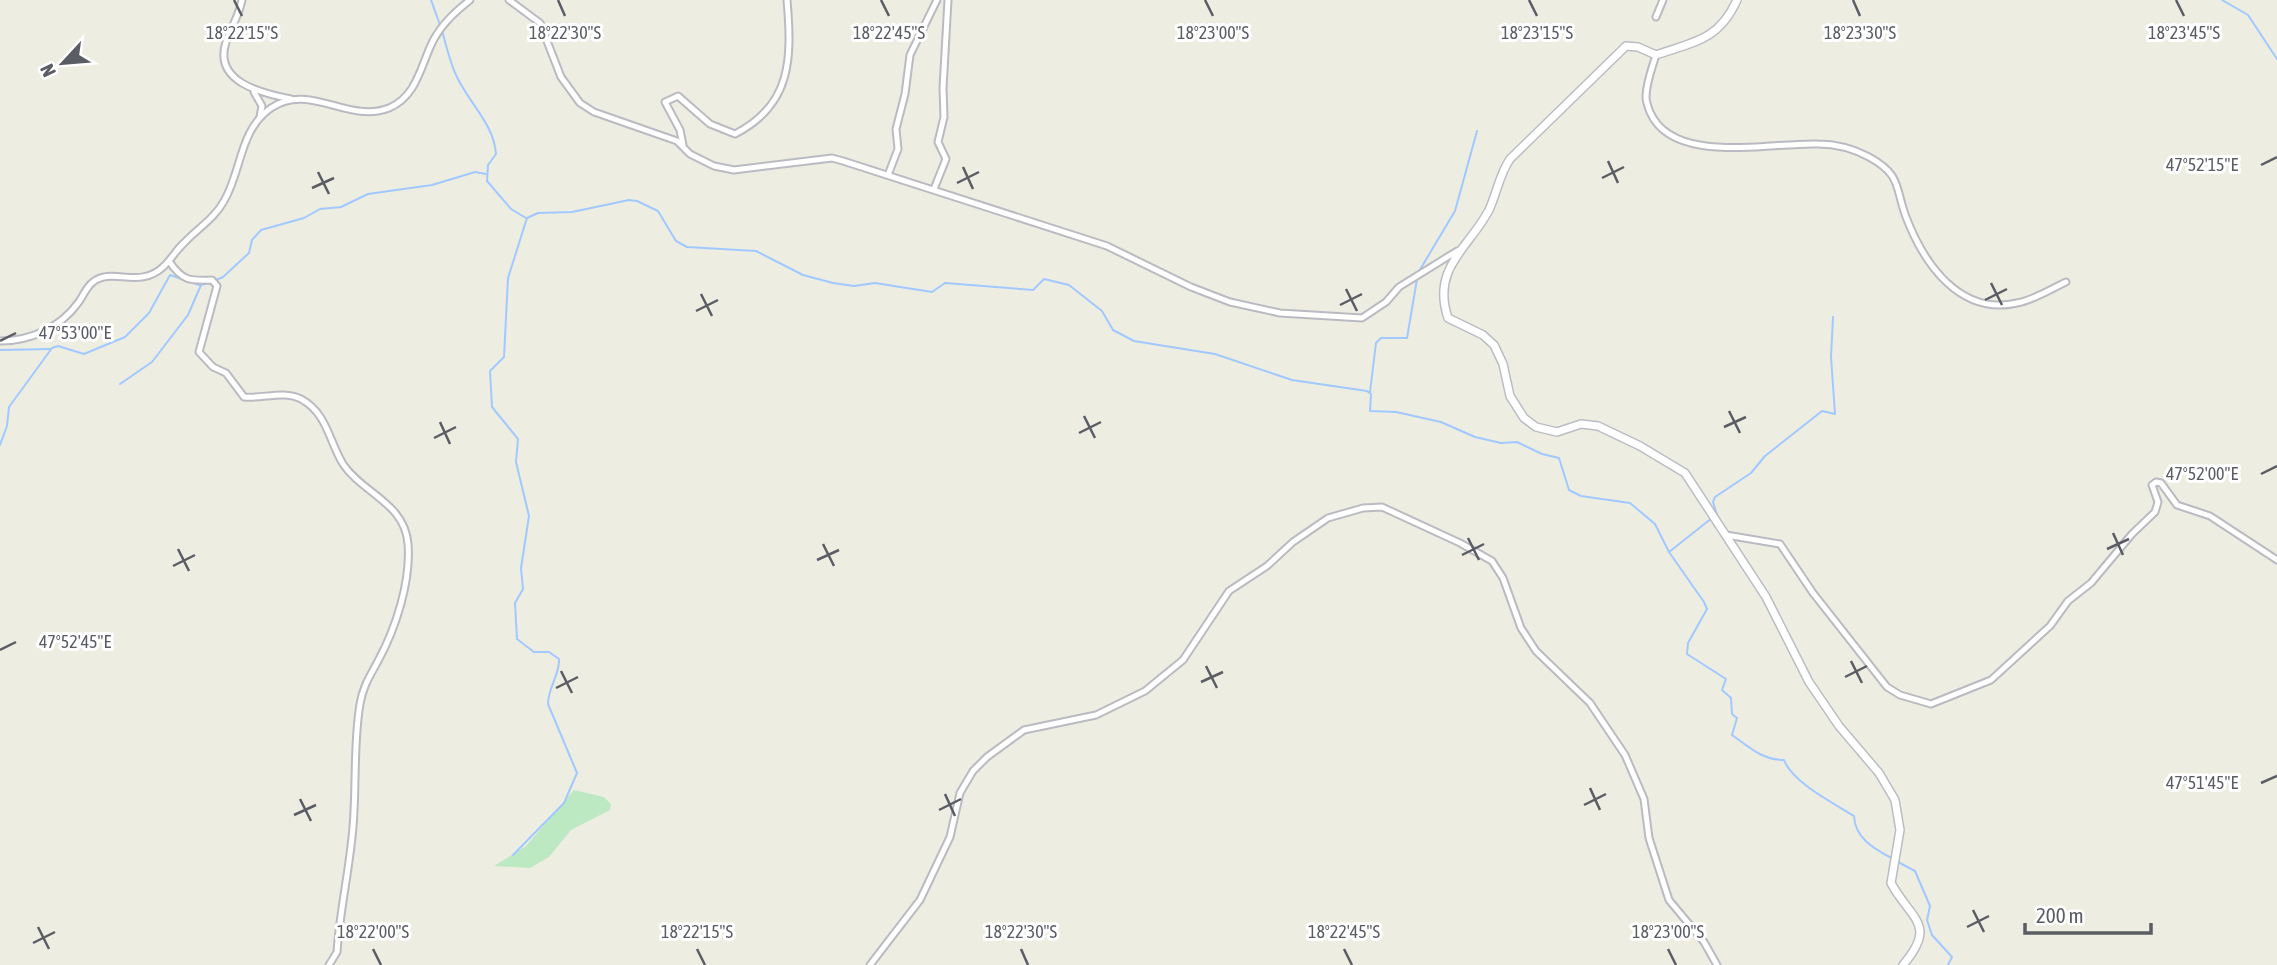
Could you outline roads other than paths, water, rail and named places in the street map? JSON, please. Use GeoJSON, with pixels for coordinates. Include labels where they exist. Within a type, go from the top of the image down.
{"type":"FeatureCollection","features":[{"type":"Feature","properties":{"kind":"street"},"geometry":{"type":"LineString","coordinates":[[242,0],[222,57],[233,77],[254,92],[262,106],[259,120]]}},
{"type":"Feature","properties":{"kind":"street"},"geometry":{"type":"LineString","coordinates":[[254,92],[291,99],[313,99],[356,111],[374,112],[390,107],[403,99],[419,76],[441,29],[470,0]]}},
{"type":"Feature","properties":{"kind":"street"},"geometry":{"type":"LineString","coordinates":[[509,0],[540,23],[561,78],[580,103],[683,145]]}},
{"type":"Feature","properties":{"kind":"street"},"geometry":{"type":"LineString","coordinates":[[787,0],[789,41],[783,88],[766,114],[735,134],[710,124],[678,96],[665,102],[680,130],[683,145],[690,154],[734,170],[832,158],[1107,246],[1139,264],[1230,302],[1280,313],[1362,318],[1418,274],[1457,251],[1476,232],[1490,208],[1503,169],[1510,159],[1626,46],[1638,47],[1656,55],[1718,31],[1728,19],[1737,0]]}},
{"type":"Feature","properties":{"kind":"street"},"geometry":{"type":"LineString","coordinates":[[888,175],[898,149],[895,129],[905,94],[911,55],[919,31],[937,0]]}},
{"type":"Feature","properties":{"kind":"street"},"geometry":{"type":"LineString","coordinates":[[934,189],[946,159],[938,142],[944,117],[948,0]]}},
{"type":"Feature","properties":{"kind":"street"},"geometry":{"type":"LineString","coordinates":[[1656,17],[1663,0]]}},
{"type":"Feature","properties":{"kind":"street"},"geometry":{"type":"LineString","coordinates":[[1656,55],[1645,99],[1654,120],[1664,132],[1691,145],[1715,147],[1818,144],[1842,146],[1869,156],[1895,176],[1909,226],[1944,283],[1973,301],[2017,303],[2066,282]]}},
{"type":"Feature","properties":{"kind":"street"},"geometry":{"type":"LineString","coordinates":[[0,341],[28,338],[59,323],[93,282],[108,277],[145,278],[169,261],[226,200],[245,141],[259,120],[272,107],[291,99]]}},
{"type":"Feature","properties":{"kind":"street"},"geometry":{"type":"LineString","coordinates":[[1457,251],[1444,288],[1448,318],[1483,335],[1494,345],[1503,364],[1510,396],[1524,418],[1536,427],[1558,432],[1581,424],[1598,426],[1640,446],[1685,473],[1766,597],[1809,682],[1839,726],[1879,773],[1895,800],[1899,820],[1898,853],[1891,883],[1910,906],[1921,927],[1919,946],[1903,965]]}},
{"type":"Feature","properties":{"kind":"street"},"geometry":{"type":"LineString","coordinates":[[169,261],[176,272],[192,282],[214,281],[217,286],[199,352],[205,361],[226,373],[244,397],[284,394],[315,408],[324,419],[345,467],[385,500],[402,523],[408,544],[406,584],[378,662],[367,677],[360,704],[354,763],[354,812],[337,952],[329,965]]}},
{"type":"Feature","properties":{"kind":"street"},"geometry":{"type":"LineString","coordinates":[[1726,535],[1780,544],[1813,593],[1886,687],[1900,695],[1931,704],[1992,680],[2050,626],[2068,601],[2091,583],[2132,534],[2155,512],[2158,502],[2152,485],[2156,482],[2161,482],[2177,505],[2210,516],[2277,561]]}},
{"type":"Feature","properties":{"kind":"street"},"geometry":{"type":"LineString","coordinates":[[870,965],[920,900],[950,837],[960,793],[973,771],[987,757],[1024,730],[1096,715],[1145,691],[1183,660],[1229,591],[1267,566],[1293,542],[1328,518],[1363,508],[1382,507],[1492,561],[1503,578],[1521,628],[1536,651],[1590,702],[1625,755],[1644,799],[1649,838],[1669,900],[1704,942],[1717,965]]}},
{"type":"Feature","properties":{"kind":"waterway"},"geometry":{"type":"LineString","coordinates":[[431,0],[440,25]]}},
{"type":"Feature","properties":{"kind":"waterway"},"geometry":{"type":"LineString","coordinates":[[2222,0],[2248,15],[2277,59]]}},
{"type":"Feature","properties":{"kind":"waterway"},"geometry":{"type":"LineString","coordinates":[[442,30],[457,77],[486,123],[494,143],[496,154],[488,165],[487,181],[511,209],[526,218]]}},
{"type":"Feature","properties":{"kind":"waterway"},"geometry":{"type":"LineString","coordinates":[[1418,273],[1455,211],[1477,131]]}},
{"type":"Feature","properties":{"kind":"waterway"},"geometry":{"type":"LineString","coordinates":[[214,281],[223,277],[249,253],[252,240],[261,230],[304,218],[320,209],[341,207],[368,194],[432,185],[475,172],[486,174]]}},
{"type":"Feature","properties":{"kind":"waterway"},"geometry":{"type":"LineString","coordinates":[[513,855],[564,803],[577,773],[548,704],[559,659],[549,652],[534,652],[517,639],[515,603],[523,589],[521,568],[529,516],[516,462],[518,439],[492,407],[490,371],[504,357],[508,278],[527,218],[538,213],[572,212],[629,200],[658,211],[676,241],[687,247],[756,251],[803,275],[833,283],[854,286],[875,283],[932,292],[945,283],[1033,290],[1044,279],[1069,285],[1102,311],[1113,330],[1134,341],[1215,354],[1292,380],[1367,391],[1371,394],[1370,411],[1396,412],[1441,422],[1475,437],[1501,443],[1517,442],[1542,454],[1559,458],[1569,490],[1581,496],[1630,503],[1655,524],[1669,552],[1704,602],[1707,609],[1688,643],[1687,654],[1726,679],[1722,690],[1731,698],[1732,714],[1737,718],[1732,735],[1762,755],[1784,760],[1804,784],[1854,816],[1862,837],[1893,859]]}},
{"type":"Feature","properties":{"kind":"waterway"},"geometry":{"type":"LineString","coordinates":[[0,445],[7,426],[9,407],[52,348],[58,346],[84,354],[125,337],[149,313],[170,275],[199,285]]}},
{"type":"Feature","properties":{"kind":"waterway"},"geometry":{"type":"LineString","coordinates":[[1370,392],[1376,343],[1381,338],[1407,338],[1417,279]]}},
{"type":"Feature","properties":{"kind":"waterway"},"geometry":{"type":"LineString","coordinates":[[120,384],[152,362],[188,315],[201,285],[208,283]]}},
{"type":"Feature","properties":{"kind":"waterway"},"geometry":{"type":"LineString","coordinates":[[1717,515],[1713,502],[1715,497],[1751,473],[1765,456],[1822,411],[1835,414],[1831,357],[1833,317]]}},
{"type":"Feature","properties":{"kind":"waterway"},"geometry":{"type":"LineString","coordinates":[[0,350],[51,349]]}},
{"type":"Feature","properties":{"kind":"waterway"},"geometry":{"type":"LineString","coordinates":[[1669,552],[1712,518]]}},
{"type":"Feature","properties":{"kind":"waterway"},"geometry":{"type":"LineString","coordinates":[[1898,862],[1915,871],[1930,906],[1927,920],[1932,935],[1952,957],[1948,965]]}}]}
